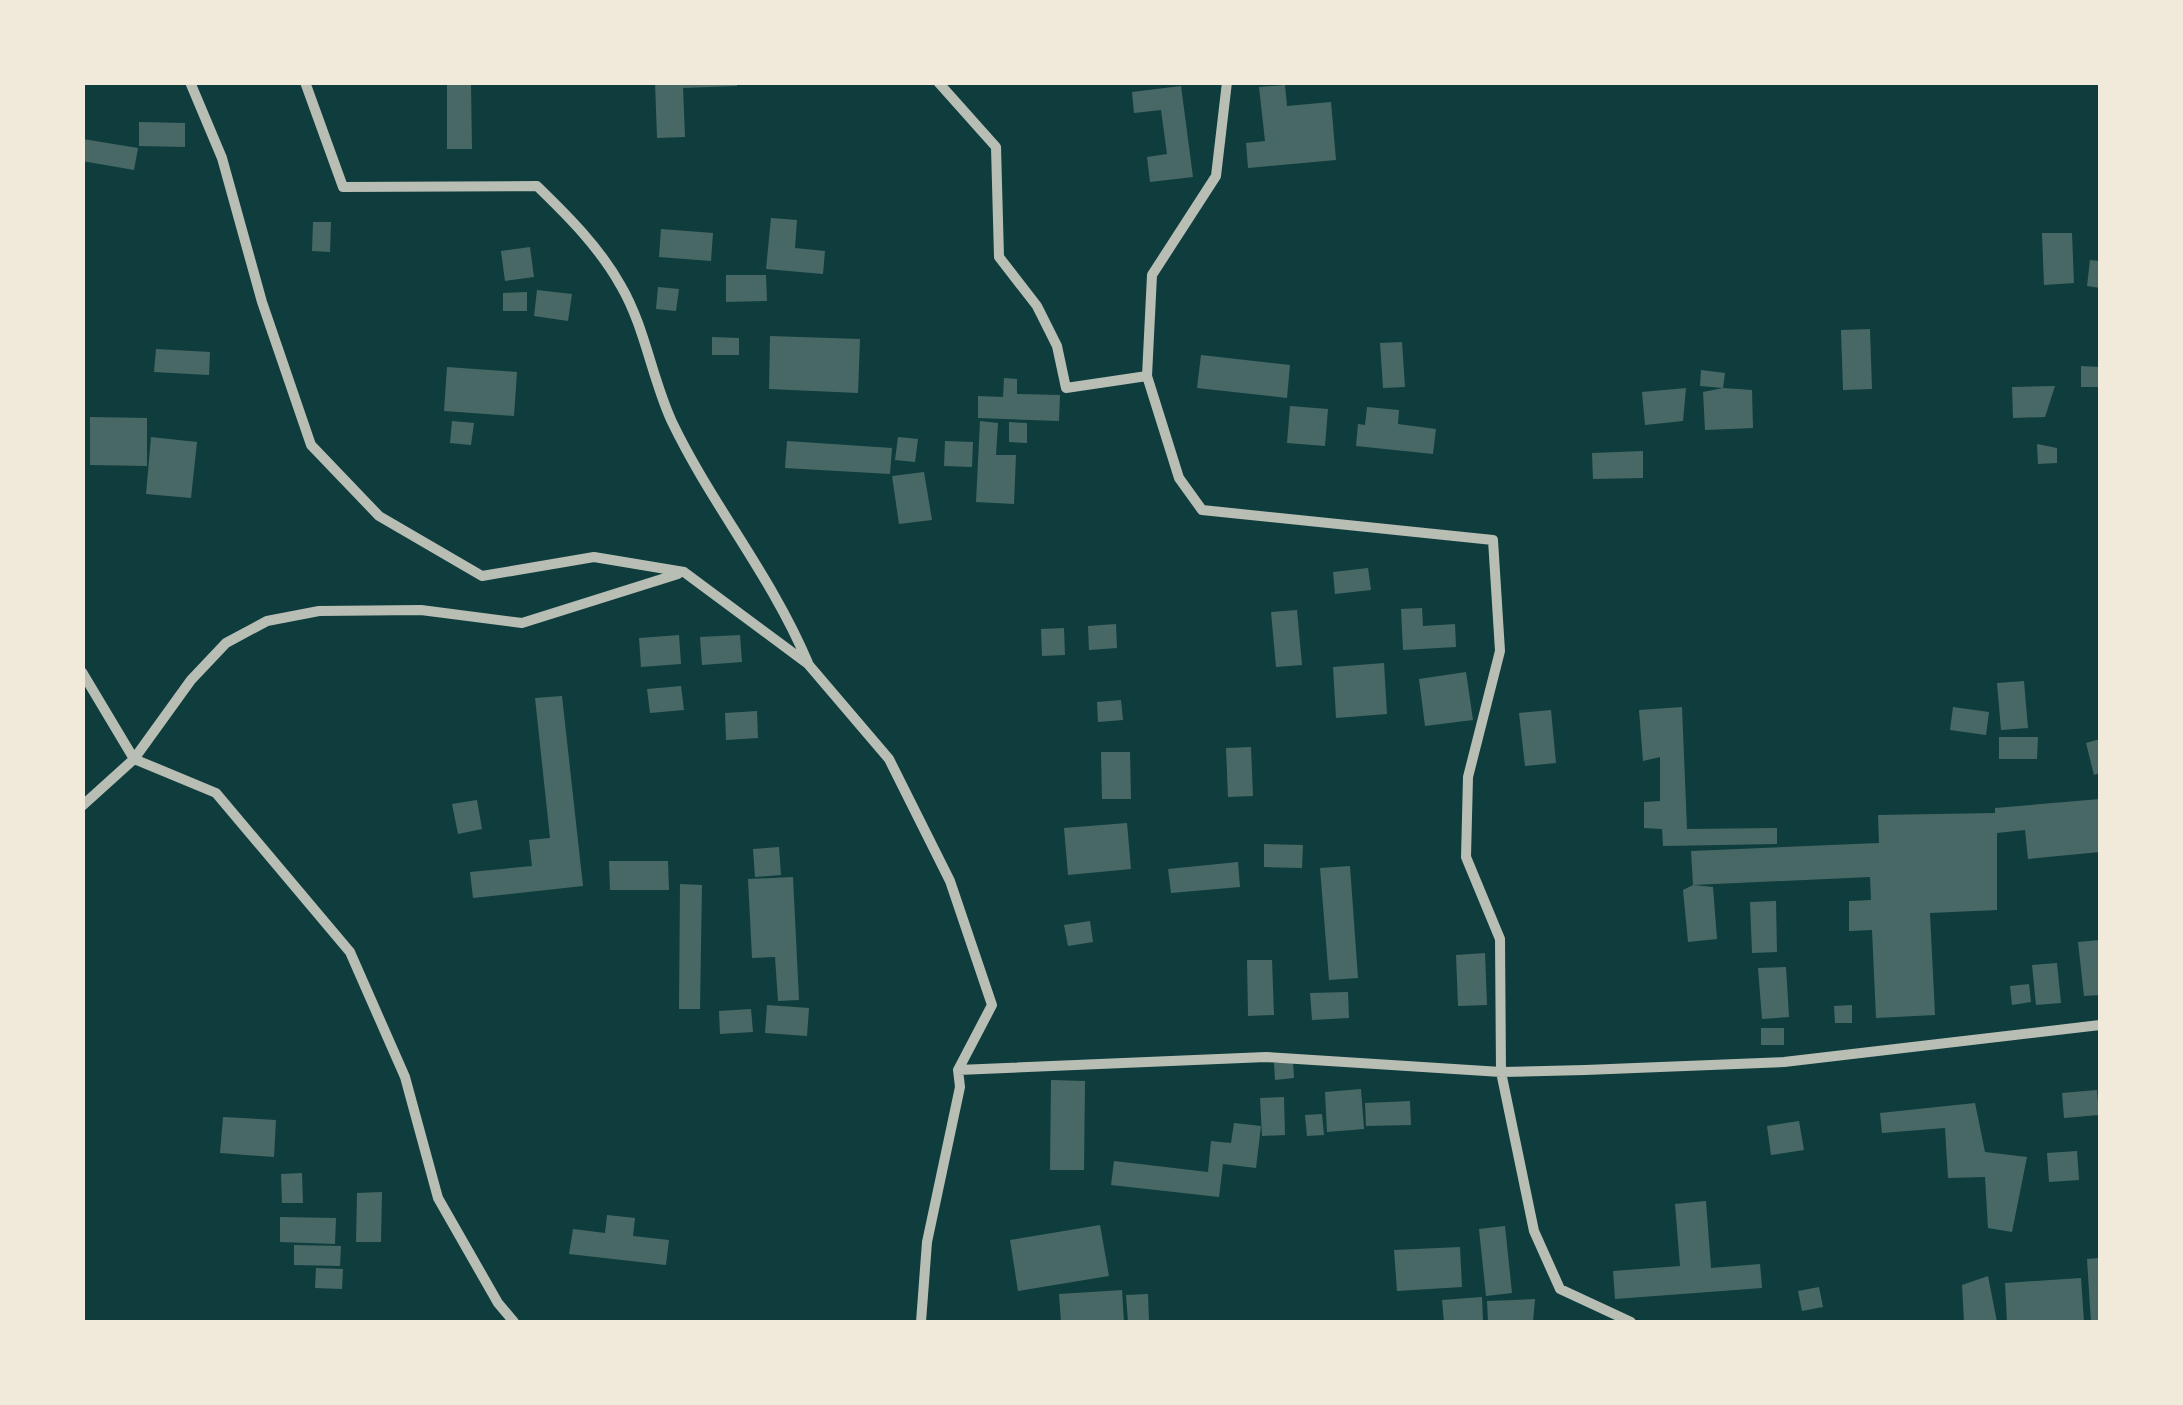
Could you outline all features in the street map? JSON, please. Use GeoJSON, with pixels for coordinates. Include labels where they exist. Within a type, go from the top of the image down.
{"type":"FeatureCollection","features":[{"type":"Feature","properties":{"kind":"street"},"geometry":{"type":"LineString","coordinates":[[190,82],[222,158],[262,302],[312,445],[379,516],[482,576],[594,558],[684,572],[808,664],[889,759],[950,881],[992,1005],[958,1070],[960,1088],[927,1242],[921,1322]]}},
{"type":"Feature","properties":{"kind":"street"},"geometry":{"type":"LineString","coordinates":[[305,82],[343,188],[538,186],[575,223],[622,287],[672,421],[729,522],[784,604],[808,664]]}},
{"type":"Feature","properties":{"kind":"street"},"geometry":{"type":"LineString","coordinates":[[938,82],[996,147],[999,257],[1037,306],[1058,346],[1066,388],[1147,376]]}},
{"type":"Feature","properties":{"kind":"street"},"geometry":{"type":"LineString","coordinates":[[1226,82],[1216,176],[1152,275],[1147,376],[1180,478],[1202,510],[1493,540],[1500,651],[1468,777],[1466,857],[1500,939],[1501,1072],[1534,1231],[1560,1289],[1631,1322]]}},
{"type":"Feature","properties":{"kind":"street"},"geometry":{"type":"LineString","coordinates":[[82,806],[134,760],[190,680],[226,643],[268,621],[320,611],[421,610],[522,623],[684,572]]}},
{"type":"Feature","properties":{"kind":"street"},"geometry":{"type":"LineString","coordinates":[[82,672],[134,760],[216,793],[350,952],[405,1078],[438,1198],[498,1303],[514,1322]]}},
{"type":"Feature","properties":{"kind":"street"},"geometry":{"type":"LineString","coordinates":[[958,1070],[1266,1058],[1501,1072],[1784,1062],[2100,1025]]}},
{"type":"Feature","properties":{"kind":"building"},"geometry":{"type":"Polygon","coordinates":[[[655,82],[737,82],[737,86],[683,88],[685,137],[657,138],[655,82]]]}},
{"type":"Feature","properties":{"kind":"building"},"geometry":{"type":"Polygon","coordinates":[[[447,83],[471,84],[472,149],[447,149],[447,83]]]}},
{"type":"Feature","properties":{"kind":"building"},"geometry":{"type":"Polygon","coordinates":[[[1285,85],[1287,106],[1331,102],[1336,160],[1248,168],[1246,143],[1265,141],[1259,87],[1285,85]]]}},
{"type":"Feature","properties":{"kind":"building"},"geometry":{"type":"Polygon","coordinates":[[[1181,86],[1193,177],[1150,182],[1147,157],[1167,154],[1161,110],[1134,113],[1132,92],[1181,86]]]}},
{"type":"Feature","properties":{"kind":"building"},"geometry":{"type":"Polygon","coordinates":[[[139,122],[185,123],[185,147],[139,146],[139,122]]]}},
{"type":"Feature","properties":{"kind":"building"},"geometry":{"type":"Polygon","coordinates":[[[83,139],[138,148],[134,170],[82,161],[83,139]]]}},
{"type":"Feature","properties":{"kind":"building"},"geometry":{"type":"Polygon","coordinates":[[[771,218],[797,220],[795,248],[825,251],[823,274],[766,269],[771,218]]]}},
{"type":"Feature","properties":{"kind":"building"},"geometry":{"type":"Polygon","coordinates":[[[313,222],[331,222],[330,252],[312,251],[313,222]]]}},
{"type":"Feature","properties":{"kind":"building"},"geometry":{"type":"Polygon","coordinates":[[[661,229],[713,233],[711,261],[659,257],[661,229]]]}},
{"type":"Feature","properties":{"kind":"building"},"geometry":{"type":"Polygon","coordinates":[[[2042,233],[2072,233],[2074,283],[2044,285],[2042,233]]]}},
{"type":"Feature","properties":{"kind":"building"},"geometry":{"type":"Polygon","coordinates":[[[530,247],[534,277],[505,281],[501,251],[530,247]]]}},
{"type":"Feature","properties":{"kind":"building"},"geometry":{"type":"Polygon","coordinates":[[[2090,260],[2100,261],[2100,288],[2087,286],[2090,260]]]}},
{"type":"Feature","properties":{"kind":"building"},"geometry":{"type":"Polygon","coordinates":[[[726,275],[766,275],[767,301],[726,302],[726,275]]]}},
{"type":"Feature","properties":{"kind":"building"},"geometry":{"type":"Polygon","coordinates":[[[658,287],[679,289],[676,311],[656,309],[658,287]]]}},
{"type":"Feature","properties":{"kind":"building"},"geometry":{"type":"Polygon","coordinates":[[[537,290],[572,294],[568,321],[534,316],[537,290]]]}},
{"type":"Feature","properties":{"kind":"building"},"geometry":{"type":"Polygon","coordinates":[[[527,292],[527,311],[503,311],[503,293],[527,292]]]}},
{"type":"Feature","properties":{"kind":"building"},"geometry":{"type":"Polygon","coordinates":[[[1870,329],[1872,389],[1843,390],[1841,330],[1870,329]]]}},
{"type":"Feature","properties":{"kind":"building"},"geometry":{"type":"Polygon","coordinates":[[[770,336],[860,339],[858,393],[769,389],[770,336]]]}},
{"type":"Feature","properties":{"kind":"building"},"geometry":{"type":"Polygon","coordinates":[[[712,337],[739,338],[739,355],[712,355],[712,337]]]}},
{"type":"Feature","properties":{"kind":"building"},"geometry":{"type":"Polygon","coordinates":[[[1402,342],[1405,387],[1383,388],[1380,343],[1402,342]]]}},
{"type":"Feature","properties":{"kind":"building"},"geometry":{"type":"Polygon","coordinates":[[[156,349],[210,352],[209,375],[154,372],[156,349]]]}},
{"type":"Feature","properties":{"kind":"building"},"geometry":{"type":"Polygon","coordinates":[[[1201,355],[1290,365],[1287,398],[1197,388],[1201,355]]]}},
{"type":"Feature","properties":{"kind":"building"},"geometry":{"type":"Polygon","coordinates":[[[2081,366],[2100,367],[2100,387],[2081,387],[2081,366]]]}},
{"type":"Feature","properties":{"kind":"building"},"geometry":{"type":"Polygon","coordinates":[[[447,367],[517,372],[514,416],[444,411],[447,367]]]}},
{"type":"Feature","properties":{"kind":"building"},"geometry":{"type":"Polygon","coordinates":[[[1701,370],[1725,373],[1723,388],[1700,386],[1701,370]]]}},
{"type":"Feature","properties":{"kind":"building"},"geometry":{"type":"Polygon","coordinates":[[[1004,378],[1017,379],[1017,394],[1060,395],[1059,421],[978,418],[978,396],[1003,397],[1004,378]]]}},
{"type":"Feature","properties":{"kind":"building"},"geometry":{"type":"Polygon","coordinates":[[[2055,386],[2045,417],[2013,418],[2012,387],[2055,386]]]}},
{"type":"Feature","properties":{"kind":"building"},"geometry":{"type":"Polygon","coordinates":[[[1686,388],[1683,421],[1645,425],[1642,392],[1686,388]]]}},
{"type":"Feature","properties":{"kind":"building"},"geometry":{"type":"Polygon","coordinates":[[[1723,388],[1752,390],[1753,428],[1705,430],[1703,392],[1723,388]]]}},
{"type":"Feature","properties":{"kind":"building"},"geometry":{"type":"Polygon","coordinates":[[[1290,406],[1328,409],[1325,446],[1287,443],[1290,406]]]}},
{"type":"Feature","properties":{"kind":"building"},"geometry":{"type":"Polygon","coordinates":[[[1367,407],[1399,410],[1398,424],[1436,429],[1433,454],[1356,446],[1358,424],[1365,425],[1367,407]]]}},
{"type":"Feature","properties":{"kind":"building"},"geometry":{"type":"Polygon","coordinates":[[[90,417],[147,418],[147,466],[90,465],[90,417]]]}},
{"type":"Feature","properties":{"kind":"building"},"geometry":{"type":"Polygon","coordinates":[[[452,421],[474,423],[471,445],[450,443],[452,421]]]}},
{"type":"Feature","properties":{"kind":"building"},"geometry":{"type":"Polygon","coordinates":[[[980,421],[998,423],[996,455],[1016,455],[1014,504],[976,502],[980,421]]]}},
{"type":"Feature","properties":{"kind":"building"},"geometry":{"type":"Polygon","coordinates":[[[1009,422],[1027,423],[1027,443],[1009,442],[1009,422]]]}},
{"type":"Feature","properties":{"kind":"building"},"geometry":{"type":"Polygon","coordinates":[[[151,437],[197,442],[191,498],[146,494],[151,437]]]}},
{"type":"Feature","properties":{"kind":"building"},"geometry":{"type":"Polygon","coordinates":[[[898,437],[918,439],[915,462],[895,460],[898,437]]]}},
{"type":"Feature","properties":{"kind":"building"},"geometry":{"type":"Polygon","coordinates":[[[787,441],[892,448],[890,474],[785,468],[787,441]]]}},
{"type":"Feature","properties":{"kind":"building"},"geometry":{"type":"Polygon","coordinates":[[[945,441],[973,442],[972,467],[944,466],[945,441]]]}},
{"type":"Feature","properties":{"kind":"building"},"geometry":{"type":"Polygon","coordinates":[[[2037,444],[2057,448],[2057,463],[2038,464],[2037,444]]]}},
{"type":"Feature","properties":{"kind":"building"},"geometry":{"type":"Polygon","coordinates":[[[1643,451],[1643,478],[1593,479],[1592,453],[1643,451]]]}},
{"type":"Feature","properties":{"kind":"building"},"geometry":{"type":"Polygon","coordinates":[[[924,472],[932,520],[899,524],[892,476],[924,472]]]}},
{"type":"Feature","properties":{"kind":"building"},"geometry":{"type":"Polygon","coordinates":[[[1368,568],[1371,590],[1335,594],[1333,572],[1368,568]]]}},
{"type":"Feature","properties":{"kind":"building"},"geometry":{"type":"Polygon","coordinates":[[[1422,608],[1423,626],[1455,624],[1456,647],[1403,650],[1401,609],[1422,608]]]}},
{"type":"Feature","properties":{"kind":"building"},"geometry":{"type":"Polygon","coordinates":[[[1297,610],[1302,665],[1276,667],[1271,612],[1297,610]]]}},
{"type":"Feature","properties":{"kind":"building"},"geometry":{"type":"Polygon","coordinates":[[[1116,624],[1117,648],[1089,650],[1088,626],[1116,624]]]}},
{"type":"Feature","properties":{"kind":"building"},"geometry":{"type":"Polygon","coordinates":[[[1064,628],[1065,655],[1042,656],[1041,629],[1064,628]]]}},
{"type":"Feature","properties":{"kind":"building"},"geometry":{"type":"Polygon","coordinates":[[[679,635],[681,664],[641,667],[639,638],[679,635]]]}},
{"type":"Feature","properties":{"kind":"building"},"geometry":{"type":"Polygon","coordinates":[[[740,635],[742,662],[702,665],[700,637],[740,635]]]}},
{"type":"Feature","properties":{"kind":"building"},"geometry":{"type":"Polygon","coordinates":[[[1384,663],[1387,714],[1336,718],[1333,667],[1384,663]]]}},
{"type":"Feature","properties":{"kind":"building"},"geometry":{"type":"Polygon","coordinates":[[[1466,672],[1473,720],[1425,726],[1419,679],[1466,672]]]}},
{"type":"Feature","properties":{"kind":"building"},"geometry":{"type":"Polygon","coordinates":[[[2024,681],[2028,728],[2001,730],[1997,683],[2024,681]]]}},
{"type":"Feature","properties":{"kind":"building"},"geometry":{"type":"Polygon","coordinates":[[[681,686],[684,710],[650,713],[647,689],[681,686]]]}},
{"type":"Feature","properties":{"kind":"building"},"geometry":{"type":"Polygon","coordinates":[[[562,696],[583,886],[473,898],[470,872],[532,866],[529,840],[550,838],[535,698],[562,696]]]}},
{"type":"Feature","properties":{"kind":"building"},"geometry":{"type":"Polygon","coordinates":[[[1121,700],[1123,720],[1098,722],[1097,702],[1121,700]]]}},
{"type":"Feature","properties":{"kind":"building"},"geometry":{"type":"Polygon","coordinates":[[[1682,707],[1687,829],[1777,828],[1777,844],[1663,846],[1662,829],[1644,828],[1644,802],[1660,801],[1660,757],[1643,761],[1639,710],[1682,707]]]}},
{"type":"Feature","properties":{"kind":"building"},"geometry":{"type":"Polygon","coordinates":[[[1953,707],[1989,712],[1986,735],[1950,730],[1953,707]]]}},
{"type":"Feature","properties":{"kind":"building"},"geometry":{"type":"Polygon","coordinates":[[[1551,710],[1556,763],[1525,766],[1519,713],[1551,710]]]}},
{"type":"Feature","properties":{"kind":"building"},"geometry":{"type":"Polygon","coordinates":[[[757,711],[758,738],[726,740],[725,713],[757,711]]]}},
{"type":"Feature","properties":{"kind":"building"},"geometry":{"type":"Polygon","coordinates":[[[1999,737],[2038,737],[2037,759],[1999,759],[1999,737]]]}},
{"type":"Feature","properties":{"kind":"building"},"geometry":{"type":"Polygon","coordinates":[[[2100,739],[2100,773],[2094,775],[2086,743],[2100,739]]]}},
{"type":"Feature","properties":{"kind":"building"},"geometry":{"type":"Polygon","coordinates":[[[1251,747],[1253,796],[1228,797],[1226,748],[1251,747]]]}},
{"type":"Feature","properties":{"kind":"building"},"geometry":{"type":"Polygon","coordinates":[[[1101,752],[1130,752],[1131,799],[1102,799],[1101,752]]]}},
{"type":"Feature","properties":{"kind":"building"},"geometry":{"type":"Polygon","coordinates":[[[2100,799],[2100,852],[2028,859],[2025,830],[1997,833],[1997,910],[1930,913],[1935,1015],[1876,1018],[1872,930],[1849,931],[1849,901],[1871,900],[1870,877],[1693,885],[1691,851],[1879,843],[1878,815],[1995,813],[1995,808],[2100,799]]]}},
{"type":"Feature","properties":{"kind":"building"},"geometry":{"type":"Polygon","coordinates":[[[477,800],[482,829],[458,834],[452,804],[477,800]]]}},
{"type":"Feature","properties":{"kind":"building"},"geometry":{"type":"Polygon","coordinates":[[[1127,823],[1131,869],[1068,875],[1064,828],[1127,823]]]}},
{"type":"Feature","properties":{"kind":"building"},"geometry":{"type":"Polygon","coordinates":[[[1264,844],[1303,845],[1302,868],[1264,867],[1264,844]]]}},
{"type":"Feature","properties":{"kind":"building"},"geometry":{"type":"Polygon","coordinates":[[[779,847],[781,875],[755,877],[753,849],[779,847]]]}},
{"type":"Feature","properties":{"kind":"building"},"geometry":{"type":"Polygon","coordinates":[[[609,861],[668,861],[669,890],[610,890],[609,861]]]}},
{"type":"Feature","properties":{"kind":"building"},"geometry":{"type":"Polygon","coordinates":[[[1238,862],[1240,887],[1171,893],[1168,869],[1238,862]]]}},
{"type":"Feature","properties":{"kind":"building"},"geometry":{"type":"Polygon","coordinates":[[[1350,866],[1358,978],[1329,980],[1320,868],[1350,866]]]}},
{"type":"Feature","properties":{"kind":"building"},"geometry":{"type":"Polygon","coordinates":[[[793,877],[799,1000],[778,1001],[775,957],[752,958],[748,879],[793,877]]]}},
{"type":"Feature","properties":{"kind":"building"},"geometry":{"type":"Polygon","coordinates":[[[680,884],[702,885],[700,1009],[679,1009],[680,884]]]}},
{"type":"Feature","properties":{"kind":"building"},"geometry":{"type":"Polygon","coordinates":[[[1693,885],[1713,887],[1717,939],[1688,942],[1683,890],[1693,885]]]}},
{"type":"Feature","properties":{"kind":"building"},"geometry":{"type":"Polygon","coordinates":[[[1776,901],[1777,952],[1752,953],[1750,902],[1776,901]]]}},
{"type":"Feature","properties":{"kind":"building"},"geometry":{"type":"Polygon","coordinates":[[[1090,921],[1093,942],[1068,946],[1064,925],[1090,921]]]}},
{"type":"Feature","properties":{"kind":"building"},"geometry":{"type":"Polygon","coordinates":[[[2100,940],[2100,995],[2084,996],[2078,942],[2100,940]]]}},
{"type":"Feature","properties":{"kind":"building"},"geometry":{"type":"Polygon","coordinates":[[[1485,953],[1487,1005],[1458,1006],[1456,955],[1485,953]]]}},
{"type":"Feature","properties":{"kind":"building"},"geometry":{"type":"Polygon","coordinates":[[[1247,960],[1272,960],[1274,1015],[1248,1016],[1247,960]]]}},
{"type":"Feature","properties":{"kind":"building"},"geometry":{"type":"Polygon","coordinates":[[[2057,963],[2061,1003],[2036,1005],[2032,965],[2057,963]]]}},
{"type":"Feature","properties":{"kind":"building"},"geometry":{"type":"Polygon","coordinates":[[[1786,967],[1789,1017],[1762,1019],[1758,968],[1786,967]]]}},
{"type":"Feature","properties":{"kind":"building"},"geometry":{"type":"Polygon","coordinates":[[[2029,984],[2031,1002],[2012,1005],[2010,986],[2029,984]]]}},
{"type":"Feature","properties":{"kind":"building"},"geometry":{"type":"Polygon","coordinates":[[[1348,992],[1349,1018],[1312,1020],[1310,993],[1348,992]]]}},
{"type":"Feature","properties":{"kind":"building"},"geometry":{"type":"Polygon","coordinates":[[[767,1005],[809,1008],[807,1036],[765,1033],[767,1005]]]}},
{"type":"Feature","properties":{"kind":"building"},"geometry":{"type":"Polygon","coordinates":[[[1852,1005],[1852,1023],[1835,1023],[1834,1006],[1852,1005]]]}},
{"type":"Feature","properties":{"kind":"building"},"geometry":{"type":"Polygon","coordinates":[[[751,1009],[753,1032],[720,1034],[719,1011],[751,1009]]]}},
{"type":"Feature","properties":{"kind":"building"},"geometry":{"type":"Polygon","coordinates":[[[1761,1028],[1784,1028],[1784,1045],[1761,1045],[1761,1028]]]}},
{"type":"Feature","properties":{"kind":"building"},"geometry":{"type":"Polygon","coordinates":[[[1293,1062],[1294,1078],[1275,1080],[1274,1063],[1293,1062]]]}},
{"type":"Feature","properties":{"kind":"building"},"geometry":{"type":"Polygon","coordinates":[[[1051,1080],[1085,1081],[1084,1170],[1050,1170],[1051,1080]]]}},
{"type":"Feature","properties":{"kind":"building"},"geometry":{"type":"Polygon","coordinates":[[[1361,1089],[1364,1129],[1327,1132],[1325,1092],[1361,1089]]]}},
{"type":"Feature","properties":{"kind":"building"},"geometry":{"type":"Polygon","coordinates":[[[2097,1090],[2099,1115],[2064,1118],[2062,1093],[2097,1090]]]}},
{"type":"Feature","properties":{"kind":"building"},"geometry":{"type":"Polygon","coordinates":[[[1284,1097],[1285,1135],[1262,1136],[1260,1098],[1284,1097]]]}},
{"type":"Feature","properties":{"kind":"building"},"geometry":{"type":"Polygon","coordinates":[[[1410,1101],[1411,1125],[1366,1126],[1365,1103],[1410,1101]]]}},
{"type":"Feature","properties":{"kind":"building"},"geometry":{"type":"Polygon","coordinates":[[[1975,1103],[1985,1152],[2027,1157],[2012,1232],[1988,1228],[1985,1177],[1948,1178],[1945,1128],[1882,1133],[1880,1113],[1975,1103]]]}},
{"type":"Feature","properties":{"kind":"building"},"geometry":{"type":"Polygon","coordinates":[[[1322,1114],[1324,1135],[1307,1136],[1305,1115],[1322,1114]]]}},
{"type":"Feature","properties":{"kind":"building"},"geometry":{"type":"Polygon","coordinates":[[[223,1117],[276,1120],[274,1157],[220,1153],[223,1117]]]}},
{"type":"Feature","properties":{"kind":"building"},"geometry":{"type":"Polygon","coordinates":[[[1799,1121],[1804,1150],[1771,1155],[1767,1126],[1799,1121]]]}},
{"type":"Feature","properties":{"kind":"building"},"geometry":{"type":"Polygon","coordinates":[[[1234,1123],[1261,1126],[1256,1168],[1223,1164],[1219,1197],[1111,1185],[1114,1161],[1208,1172],[1211,1141],[1231,1143],[1234,1123]]]}},
{"type":"Feature","properties":{"kind":"building"},"geometry":{"type":"Polygon","coordinates":[[[2077,1151],[2079,1180],[2049,1182],[2047,1153],[2077,1151]]]}},
{"type":"Feature","properties":{"kind":"building"},"geometry":{"type":"Polygon","coordinates":[[[302,1173],[303,1203],[282,1203],[281,1174],[302,1173]]]}},
{"type":"Feature","properties":{"kind":"building"},"geometry":{"type":"Polygon","coordinates":[[[382,1192],[381,1242],[356,1242],[357,1193],[382,1192]]]}},
{"type":"Feature","properties":{"kind":"building"},"geometry":{"type":"Polygon","coordinates":[[[1706,1201],[1711,1268],[1760,1264],[1762,1288],[1615,1299],[1613,1271],[1680,1266],[1675,1204],[1706,1201]]]}},
{"type":"Feature","properties":{"kind":"building"},"geometry":{"type":"Polygon","coordinates":[[[607,1215],[635,1218],[633,1236],[669,1240],[666,1265],[569,1254],[573,1229],[605,1233],[607,1215]]]}},
{"type":"Feature","properties":{"kind":"building"},"geometry":{"type":"Polygon","coordinates":[[[280,1217],[336,1218],[335,1244],[280,1242],[280,1217]]]}},
{"type":"Feature","properties":{"kind":"building"},"geometry":{"type":"Polygon","coordinates":[[[1100,1225],[1109,1276],[1018,1291],[1010,1240],[1100,1225]]]}},
{"type":"Feature","properties":{"kind":"building"},"geometry":{"type":"Polygon","coordinates":[[[1505,1226],[1512,1293],[1486,1296],[1479,1229],[1505,1226]]]}},
{"type":"Feature","properties":{"kind":"building"},"geometry":{"type":"Polygon","coordinates":[[[294,1245],[341,1246],[340,1266],[294,1265],[294,1245]]]}},
{"type":"Feature","properties":{"kind":"building"},"geometry":{"type":"Polygon","coordinates":[[[1460,1247],[1462,1287],[1397,1291],[1394,1250],[1460,1247]]]}},
{"type":"Feature","properties":{"kind":"building"},"geometry":{"type":"Polygon","coordinates":[[[2100,1258],[2100,1322],[2091,1322],[2087,1259],[2100,1258]]]}},
{"type":"Feature","properties":{"kind":"building"},"geometry":{"type":"Polygon","coordinates":[[[316,1268],[343,1269],[342,1289],[315,1288],[316,1268]]]}},
{"type":"Feature","properties":{"kind":"building"},"geometry":{"type":"Polygon","coordinates":[[[1988,1276],[1997,1322],[1964,1322],[1962,1285],[1988,1276]]]}},
{"type":"Feature","properties":{"kind":"building"},"geometry":{"type":"Polygon","coordinates":[[[2081,1278],[2084,1322],[2007,1322],[2005,1283],[2081,1278]]]}},
{"type":"Feature","properties":{"kind":"building"},"geometry":{"type":"Polygon","coordinates":[[[1819,1287],[1823,1307],[1802,1311],[1798,1291],[1819,1287]]]}},
{"type":"Feature","properties":{"kind":"building"},"geometry":{"type":"Polygon","coordinates":[[[1122,1290],[1124,1322],[1061,1322],[1059,1294],[1122,1290]]]}},
{"type":"Feature","properties":{"kind":"building"},"geometry":{"type":"Polygon","coordinates":[[[1148,1294],[1149,1322],[1128,1322],[1126,1295],[1148,1294]]]}},
{"type":"Feature","properties":{"kind":"building"},"geometry":{"type":"Polygon","coordinates":[[[1482,1297],[1483,1322],[1444,1322],[1442,1300],[1482,1297]]]}},
{"type":"Feature","properties":{"kind":"building"},"geometry":{"type":"Polygon","coordinates":[[[1535,1299],[1533,1322],[1488,1322],[1487,1301],[1535,1299]]]}}]}
